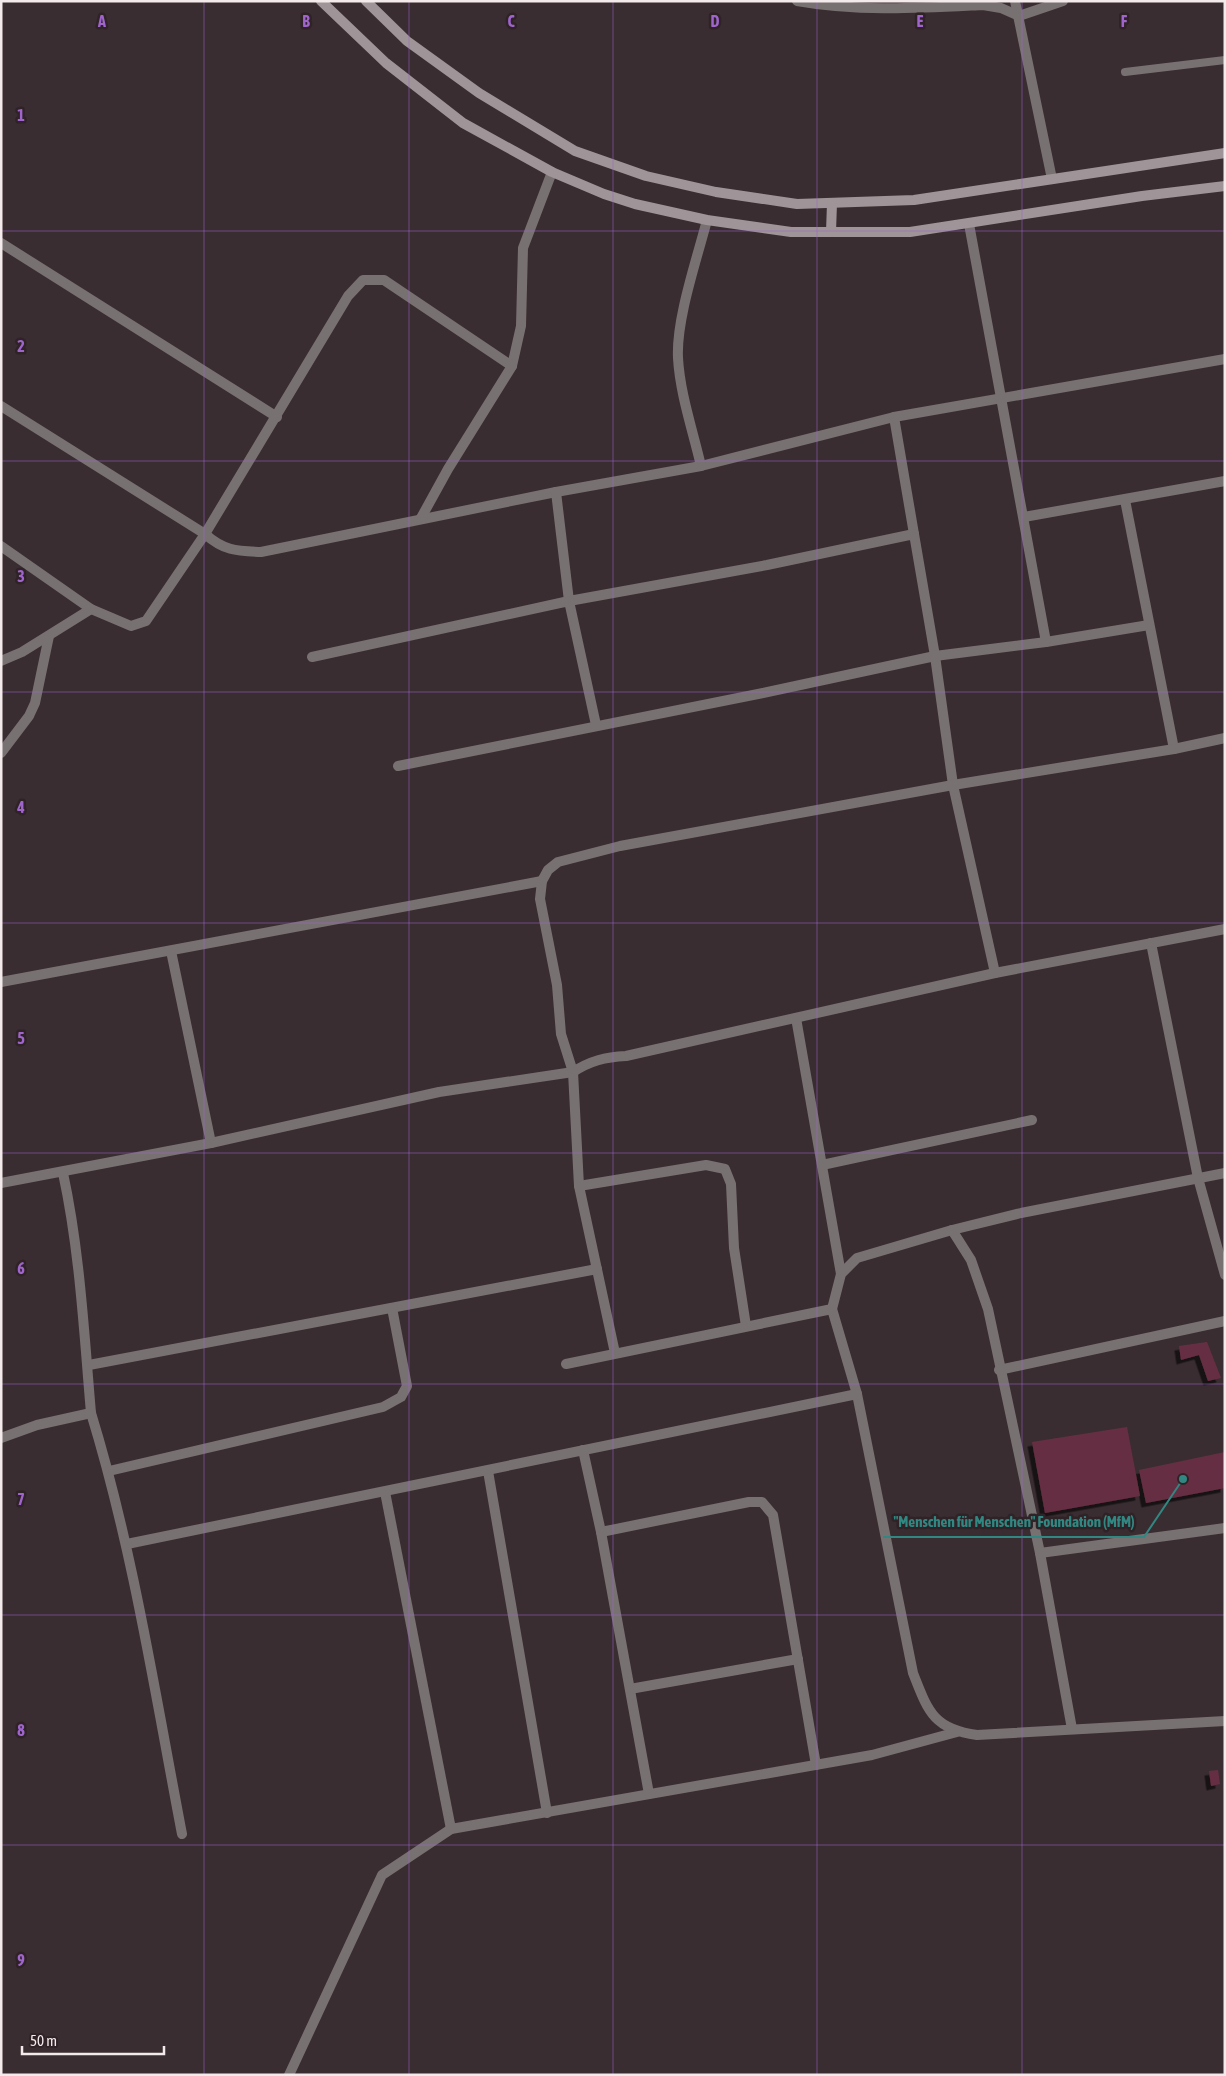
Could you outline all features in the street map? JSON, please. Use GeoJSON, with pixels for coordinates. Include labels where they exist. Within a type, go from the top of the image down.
{"type":"FeatureCollection","features":[{"type":"Feature","properties":{"kind":"main road"},"geometry":{"type":"LineString","coordinates":[[321,1],[386,63],[463,123],[552,172],[635,204],[707,220],[791,232],[910,232],[1142,196],[1225,186]]}},
{"type":"Feature","properties":{"kind":"main road"},"geometry":{"type":"LineString","coordinates":[[366,1],[406,41],[479,93],[575,151],[646,176],[716,192],[797,204],[914,200],[1225,153]]}},
{"type":"Feature","properties":{"kind":"main road"},"geometry":{"type":"LineString","coordinates":[[831,232],[832,202]]}},
{"type":"Feature","properties":{"kind":"street"},"geometry":{"type":"LineString","coordinates":[[797,1],[826,6],[984,5],[1001,8],[1019,16],[1063,1]]}},
{"type":"Feature","properties":{"kind":"street"},"geometry":{"type":"LineString","coordinates":[[1015,1],[1052,179]]}},
{"type":"Feature","properties":{"kind":"street"},"geometry":{"type":"LineString","coordinates":[[421,518],[448,469],[512,366],[521,326],[523,248],[552,172]]}},
{"type":"Feature","properties":{"kind":"street"},"geometry":{"type":"LineString","coordinates":[[701,466],[678,357],[680,330],[707,220]]}},
{"type":"Feature","properties":{"kind":"street"},"geometry":{"type":"LineString","coordinates":[[970,224],[1000,398],[1024,516],[1046,642]]}},
{"type":"Feature","properties":{"kind":"street"},"geometry":{"type":"LineString","coordinates":[[1,243],[277,417]]}},
{"type":"Feature","properties":{"kind":"street"},"geometry":{"type":"LineString","coordinates":[[1,546],[91,609],[131,626],[146,621],[205,534],[348,296],[364,280],[384,280],[512,366]]}},
{"type":"Feature","properties":{"kind":"street"},"geometry":{"type":"LineString","coordinates":[[1,406],[205,534],[218,545],[236,551],[261,552],[421,518],[701,466],[894,417],[1225,359]]}},
{"type":"Feature","properties":{"kind":"street"},"geometry":{"type":"LineString","coordinates":[[894,417],[935,656],[952,785],[995,973]]}},
{"type":"Feature","properties":{"kind":"street"},"geometry":{"type":"LineString","coordinates":[[1024,516],[1125,500],[1225,481]]}},
{"type":"Feature","properties":{"kind":"street"},"geometry":{"type":"LineString","coordinates":[[556,492],[569,600],[596,725]]}},
{"type":"Feature","properties":{"kind":"street"},"geometry":{"type":"LineString","coordinates":[[1125,500],[1174,749]]}},
{"type":"Feature","properties":{"kind":"street"},"geometry":{"type":"LineString","coordinates":[[312,657],[569,600],[767,565],[914,534]]}},
{"type":"Feature","properties":{"kind":"street"},"geometry":{"type":"LineString","coordinates":[[1,661],[49,636],[91,609]]}},
{"type":"Feature","properties":{"kind":"street"},"geometry":{"type":"LineString","coordinates":[[398,766],[762,693],[935,656],[1046,642],[1149,625]]}},
{"type":"Feature","properties":{"kind":"street"},"geometry":{"type":"LineString","coordinates":[[1,753],[29,716],[35,702],[49,636]]}},
{"type":"Feature","properties":{"kind":"street"},"geometry":{"type":"LineString","coordinates":[[615,1353],[579,1186],[573,1072],[560,1025],[558,985],[540,899],[542,881],[548,870],[558,862],[620,846],[952,785],[1174,749],[1225,738]]}},
{"type":"Feature","properties":{"kind":"street"},"geometry":{"type":"LineString","coordinates":[[1,982],[542,881]]}},
{"type":"Feature","properties":{"kind":"street"},"geometry":{"type":"LineString","coordinates":[[1,1183],[63,1173],[211,1143],[439,1092],[573,1072],[588,1062],[608,1057],[626,1056],[995,973],[1225,929]]}},
{"type":"Feature","properties":{"kind":"street"},"geometry":{"type":"LineString","coordinates":[[1151,943],[1198,1178],[1225,1275]]}},
{"type":"Feature","properties":{"kind":"street"},"geometry":{"type":"LineString","coordinates":[[171,951],[211,1143]]}},
{"type":"Feature","properties":{"kind":"street"},"geometry":{"type":"LineString","coordinates":[[796,1018],[841,1274],[832,1309],[857,1394],[913,1673],[926,1706],[939,1722],[957,1732],[977,1736],[1225,1721]]}},
{"type":"Feature","properties":{"kind":"street"},"geometry":{"type":"LineString","coordinates":[[822,1165],[1032,1120]]}},
{"type":"Feature","properties":{"kind":"street"},"geometry":{"type":"LineString","coordinates":[[579,1186],[706,1165],[725,1169],[731,1184],[734,1248],[746,1326]]}},
{"type":"Feature","properties":{"kind":"street"},"geometry":{"type":"LineString","coordinates":[[63,1173],[71,1209],[89,1365],[91,1413],[109,1471],[127,1544],[182,1834]]}},
{"type":"Feature","properties":{"kind":"street"},"geometry":{"type":"LineString","coordinates":[[841,1274],[857,1258],[952,1230],[1198,1178],[1225,1174]]}},
{"type":"Feature","properties":{"kind":"street"},"geometry":{"type":"LineString","coordinates":[[952,1230],[971,1260],[988,1309],[1040,1553],[1072,1730]]}},
{"type":"Feature","properties":{"kind":"street"},"geometry":{"type":"LineString","coordinates":[[89,1365],[597,1269]]}},
{"type":"Feature","properties":{"kind":"street"},"geometry":{"type":"LineString","coordinates":[[109,1471],[383,1407],[401,1397],[407,1386],[392,1308]]}},
{"type":"Feature","properties":{"kind":"street"},"geometry":{"type":"LineString","coordinates":[[566,1364],[746,1326],[789,1320],[832,1309]]}},
{"type":"Feature","properties":{"kind":"street"},"geometry":{"type":"LineString","coordinates":[[1000,1370],[1225,1321]]}},
{"type":"Feature","properties":{"kind":"street"},"geometry":{"type":"LineString","coordinates":[[127,1544],[857,1394]]}},
{"type":"Feature","properties":{"kind":"street"},"geometry":{"type":"LineString","coordinates":[[1,1438],[37,1425],[91,1413]]}},
{"type":"Feature","properties":{"kind":"street"},"geometry":{"type":"LineString","coordinates":[[583,1450],[601,1532],[649,1794]]}},
{"type":"Feature","properties":{"kind":"street"},"geometry":{"type":"LineString","coordinates":[[488,1470],[547,1813]]}},
{"type":"Feature","properties":{"kind":"street"},"geometry":{"type":"LineString","coordinates":[[385,1492],[450,1829]]}},
{"type":"Feature","properties":{"kind":"street"},"geometry":{"type":"LineString","coordinates":[[601,1532],[749,1502],[762,1502],[772,1515],[816,1765]]}},
{"type":"Feature","properties":{"kind":"street"},"geometry":{"type":"LineString","coordinates":[[1040,1553],[1225,1528]]}},
{"type":"Feature","properties":{"kind":"street"},"geometry":{"type":"LineString","coordinates":[[630,1689],[798,1659]]}},
{"type":"Feature","properties":{"kind":"street"},"geometry":{"type":"LineString","coordinates":[[289,2075],[288,2071],[382,1875],[450,1829],[872,1755],[957,1732]]}},
{"type":"Feature","properties":{"kind":"lane"},"geometry":{"type":"LineString","coordinates":[[1125,72],[1225,60]]}},
{"type":"Feature","properties":{"kind":"building"},"geometry":{"type":"Polygon","coordinates":[[[1207,1342],[1221,1378],[1208,1381],[1199,1355],[1181,1360],[1179,1346],[1207,1342]]]}},
{"type":"Feature","properties":{"kind":"building"},"geometry":{"type":"Polygon","coordinates":[[[1127,1427],[1140,1496],[1045,1513],[1032,1442],[1127,1427]]]}},
{"type":"Feature","properties":{"kind":"building"},"geometry":{"type":"Polygon","coordinates":[[[1225,1452],[1225,1488],[1146,1503],[1139,1470],[1225,1452]]]}},
{"type":"Feature","properties":{"kind":"building"},"geometry":{"type":"Polygon","coordinates":[[[1218,1770],[1220,1784],[1211,1786],[1209,1771],[1218,1770]]]}},
{"type":"Feature","properties":{"kind":"place","name":"\"Menschen für Menschen\" Foundation (MfM)"},"geometry":{"type":"Point","coordinates":[1183,1479]}}]}
